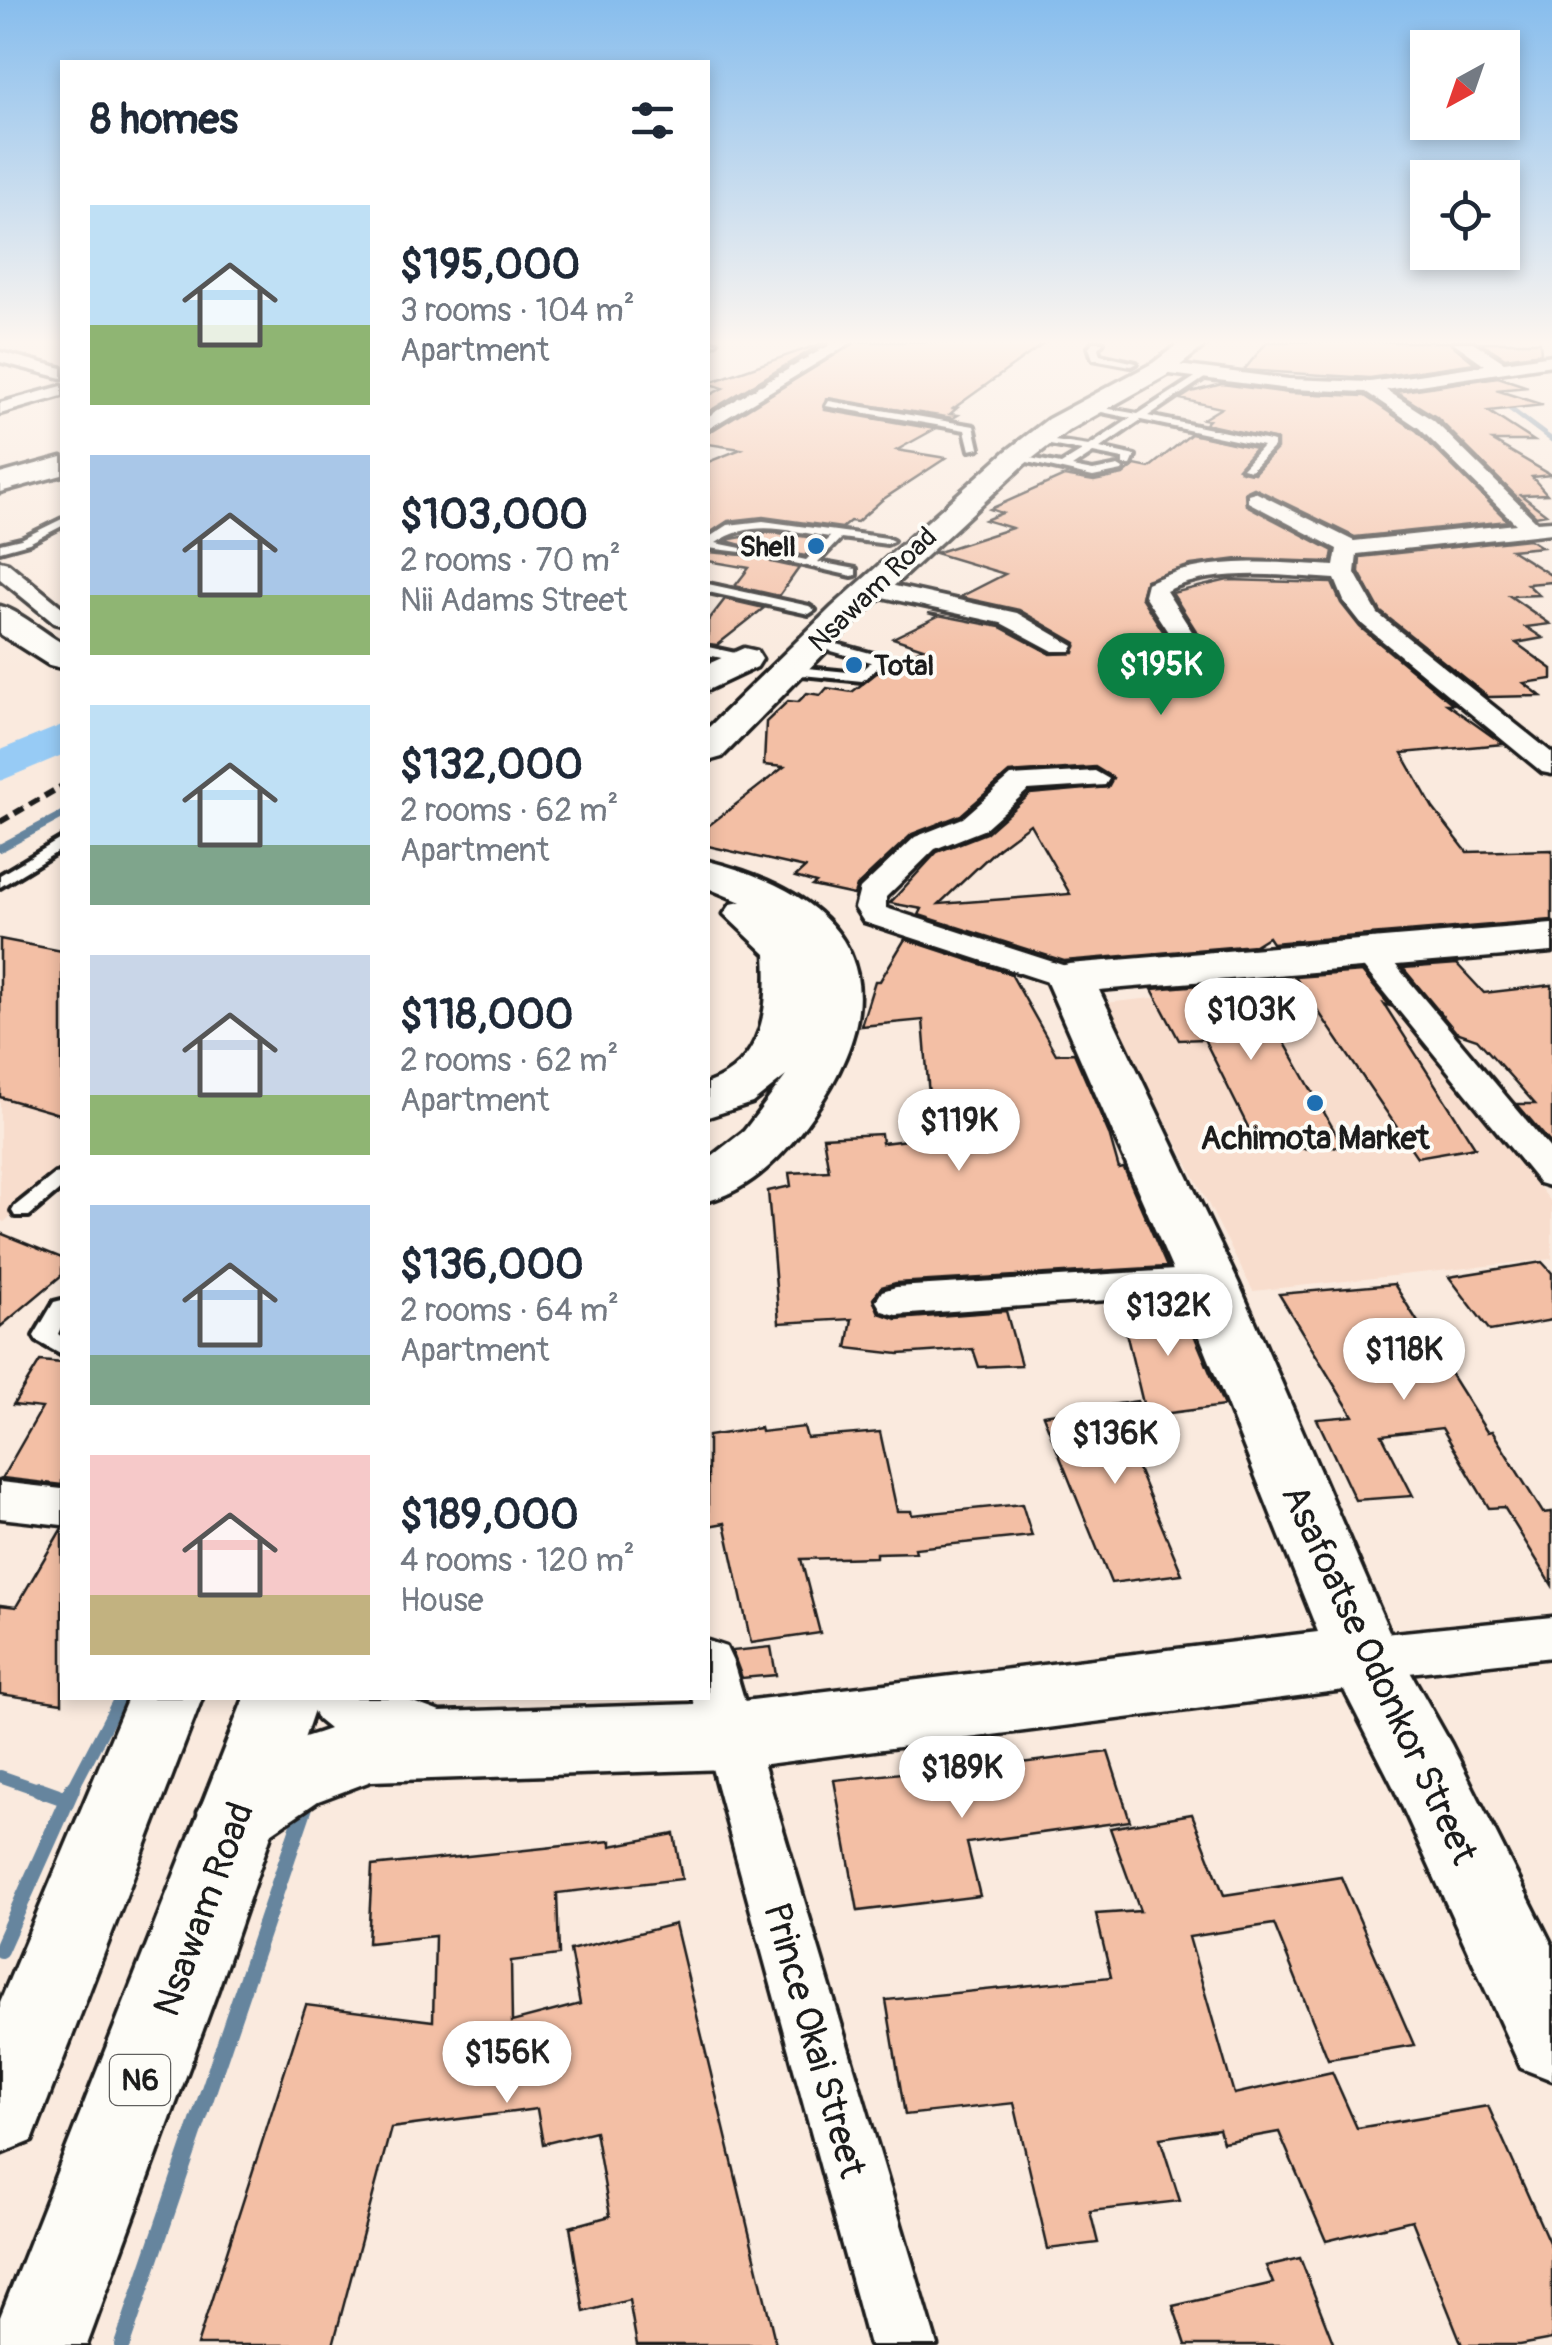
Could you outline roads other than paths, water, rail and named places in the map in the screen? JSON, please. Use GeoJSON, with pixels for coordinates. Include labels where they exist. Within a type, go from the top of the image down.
{"type":"FeatureCollection","features":[{"type":"Feature","properties":{"kind":"main road","name":"Nsawam Road"},"geometry":{"type":"LineString","coordinates":[[710,747],[815,642],[887,541],[993,451]]}},
{"type":"Feature","properties":{"kind":"main road","name":"Nsawam Road"},"geometry":{"type":"LineString","coordinates":[[710,698],[744,659],[809,610],[862,580],[1024,451]]}},
{"type":"Feature","properties":{"kind":"main road"},"geometry":{"type":"LineString","coordinates":[[0,483],[60,467]]}},
{"type":"Feature","properties":{"kind":"main road"},"geometry":{"type":"LineString","coordinates":[[0,616],[19,633],[60,657]]}},
{"type":"Feature","properties":{"kind":"main road"},"geometry":{"type":"LineString","coordinates":[[0,649],[60,677]]}},
{"type":"Feature","properties":{"kind":"main road"},"geometry":{"type":"LineString","coordinates":[[710,678],[744,659]]}},
{"type":"Feature","properties":{"kind":"main road"},"geometry":{"type":"LineString","coordinates":[[710,875],[765,896],[798,916],[820,938],[832,960],[838,990],[826,1049],[790,1112],[762,1144],[710,1182]]}},
{"type":"Feature","properties":{"kind":"main road"},"geometry":{"type":"LineString","coordinates":[[710,899],[758,919],[779,938],[789,950],[794,992],[784,1039],[771,1062],[739,1089],[710,1100]]}},
{"type":"Feature","properties":{"kind":"main road"},"geometry":{"type":"LineString","coordinates":[[1069,978],[1552,938]]}},
{"type":"Feature","properties":{"kind":"main road","name":"Asafoatse Odonkor Street"},"geometry":{"type":"LineString","coordinates":[[1069,978],[1208,1282],[1364,1657],[1424,1768],[1552,2038]]}},
{"type":"Feature","properties":{"kind":"main road"},"geometry":{"type":"LineString","coordinates":[[237,1812],[291,1776],[371,1748],[727,1736],[1364,1657]]}},
{"type":"Feature","properties":{"kind":"main road"},"geometry":{"type":"LineString","coordinates":[[0,2109],[164,1700]]}},
{"type":"Feature","properties":{"kind":"main road","name":"Nsawam Road"},"geometry":{"type":"LineString","coordinates":[[38,2345],[175,1989],[280,1700]]}},
{"type":"Feature","properties":{"kind":"main road"},"geometry":{"type":"LineString","coordinates":[[347,1700],[374,1720],[433,1744]]}},
{"type":"Feature","properties":{"kind":"street"},"geometry":{"type":"LineString","coordinates":[[1457,451],[1542,527]]}},
{"type":"Feature","properties":{"kind":"street"},"geometry":{"type":"LineString","coordinates":[[1255,498],[1347,560],[1356,601],[1370,619],[1547,757]]}},
{"type":"Feature","properties":{"kind":"street"},"geometry":{"type":"LineString","coordinates":[[1204,669],[1154,595],[1155,588],[1167,580],[1347,560],[1542,527]]}},
{"type":"Feature","properties":{"kind":"street"},"geometry":{"type":"LineString","coordinates":[[0,568],[60,616]]}},
{"type":"Feature","properties":{"kind":"street"},"geometry":{"type":"LineString","coordinates":[[862,580],[1001,616],[1062,646]]}},
{"type":"Feature","properties":{"kind":"street"},"geometry":{"type":"LineString","coordinates":[[1069,978],[875,915],[870,908],[871,894],[924,843],[973,824],[1021,782],[1095,779]]}},
{"type":"Feature","properties":{"kind":"street"},"geometry":{"type":"LineString","coordinates":[[1367,951],[1552,1175]]}},
{"type":"Feature","properties":{"kind":"street"},"geometry":{"type":"LineString","coordinates":[[896,1302],[1208,1282]]}},
{"type":"Feature","properties":{"kind":"street"},"geometry":{"type":"LineString","coordinates":[[0,1500],[60,1506]]}},
{"type":"Feature","properties":{"kind":"street"},"geometry":{"type":"LineString","coordinates":[[1364,1657],[1552,1637]]}},
{"type":"Feature","properties":{"kind":"street","name":"Prince Okai Street"},"geometry":{"type":"LineString","coordinates":[[710,1670],[904,2345]]}},
{"type":"Feature","properties":{"kind":"lane"},"geometry":{"type":"LineString","coordinates":[[1032,451],[1063,468],[1105,475],[1130,458],[1104,451]]}},
{"type":"Feature","properties":{"kind":"lane"},"geometry":{"type":"LineString","coordinates":[[1063,468],[1088,451]]}},
{"type":"Feature","properties":{"kind":"lane"},"geometry":{"type":"LineString","coordinates":[[1247,468],[1263,451]]}},
{"type":"Feature","properties":{"kind":"lane"},"geometry":{"type":"LineString","coordinates":[[0,548],[25,542],[60,523]]}},
{"type":"Feature","properties":{"kind":"lane"},"geometry":{"type":"LineString","coordinates":[[710,542],[723,532],[747,525],[887,541]]}},
{"type":"Feature","properties":{"kind":"lane"},"geometry":{"type":"LineString","coordinates":[[809,564],[839,534]]}},
{"type":"Feature","properties":{"kind":"lane"},"geometry":{"type":"LineString","coordinates":[[710,544],[737,550]]}},
{"type":"Feature","properties":{"kind":"lane"},"geometry":{"type":"LineString","coordinates":[[778,558],[862,580]]}},
{"type":"Feature","properties":{"kind":"lane"},"geometry":{"type":"LineString","coordinates":[[710,588],[809,610]]}},
{"type":"Feature","properties":{"kind":"lane"},"geometry":{"type":"LineString","coordinates":[[787,670],[862,677],[880,660],[815,642]]}},
{"type":"Feature","properties":{"kind":"lane"},"geometry":{"type":"LineString","coordinates":[[710,651],[744,659]]}},
{"type":"Feature","properties":{"kind":"lane"},"geometry":{"type":"LineString","coordinates":[[0,882],[60,844]]}},
{"type":"Feature","properties":{"kind":"lane"},"geometry":{"type":"LineString","coordinates":[[22,1211],[60,1180]]}},
{"type":"Feature","properties":{"kind":"lane"},"geometry":{"type":"LineString","coordinates":[[60,1310],[44,1336],[60,1346]]}},
{"type":"Feature","properties":{"kind":"waterway"},"geometry":{"type":"LineString","coordinates":[[0,767],[60,739]]}},
{"type":"Feature","properties":{"kind":"waterway"},"geometry":{"type":"LineString","coordinates":[[0,848],[60,816]]}},
{"type":"Feature","properties":{"kind":"waterway"},"geometry":{"type":"LineString","coordinates":[[71,1792],[119,1700]]}},
{"type":"Feature","properties":{"kind":"waterway"},"geometry":{"type":"LineString","coordinates":[[0,1776],[46,1792]]}},
{"type":"Feature","properties":{"kind":"waterway"},"geometry":{"type":"LineString","coordinates":[[39,1789],[67,1799]]}},
{"type":"Feature","properties":{"kind":"waterway"},"geometry":{"type":"LineString","coordinates":[[0,1950],[72,1789]]}},
{"type":"Feature","properties":{"kind":"waterway"},"geometry":{"type":"LineString","coordinates":[[122,2345],[308,1798]]}},
{"type":"Feature","properties":{"kind":"railway"},"geometry":{"type":"LineString","coordinates":[[0,822],[60,787]]}},
{"type":"Feature","properties":{"kind":"place","name":"Shell"},"geometry":{"type":"Point","coordinates":[816,546]}},
{"type":"Feature","properties":{"kind":"place","name":"Total"},"geometry":{"type":"Point","coordinates":[854,665]}},
{"type":"Feature","properties":{"kind":"place","name":"Achimota Market"},"geometry":{"type":"Point","coordinates":[1315,1103]}}]}
